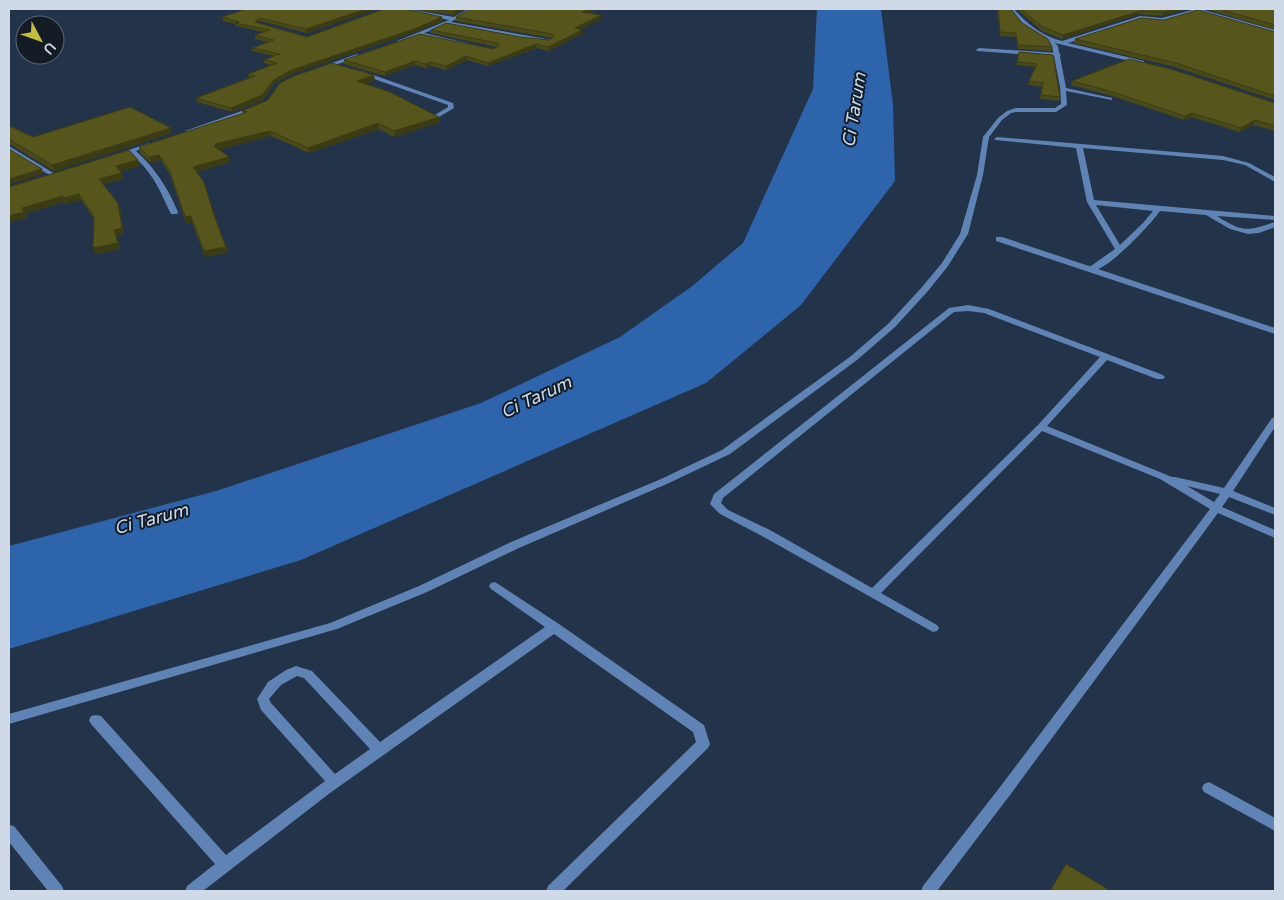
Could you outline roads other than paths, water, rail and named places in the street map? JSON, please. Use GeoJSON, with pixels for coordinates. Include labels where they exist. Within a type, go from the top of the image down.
{"type":"FeatureCollection","features":[{"type":"Feature","properties":{"kind":"street"},"geometry":{"type":"LineString","coordinates":[[401,9],[455,19]]}},
{"type":"Feature","properties":{"kind":"street"},"geometry":{"type":"LineString","coordinates":[[392,44],[455,19],[471,9]]}},
{"type":"Feature","properties":{"kind":"street"},"geometry":{"type":"LineString","coordinates":[[9,719],[333,626],[423,589],[515,545],[665,481],[726,452],[854,358],[892,325],[925,289],[945,264],[964,234],[980,175],[986,137],[994,126],[1009,112],[1016,110],[1050,111],[1060,109],[1064,105],[1064,89],[1055,46],[1050,40],[1025,25],[1012,9]]}},
{"type":"Feature","properties":{"kind":"street"},"geometry":{"type":"LineString","coordinates":[[1062,42],[1140,18],[1162,20],[1195,9],[1275,32]]}},
{"type":"Feature","properties":{"kind":"street"},"geometry":{"type":"LineString","coordinates":[[445,23],[520,37],[549,40]]}},
{"type":"Feature","properties":{"kind":"street"},"geometry":{"type":"LineString","coordinates":[[420,34],[494,49]]}},
{"type":"Feature","properties":{"kind":"street"},"geometry":{"type":"LineString","coordinates":[[1050,40],[1145,63]]}},
{"type":"Feature","properties":{"kind":"street"},"geometry":{"type":"LineString","coordinates":[[979,50],[1058,55]]}},
{"type":"Feature","properties":{"kind":"street"},"geometry":{"type":"LineString","coordinates":[[316,70],[360,55]]}},
{"type":"Feature","properties":{"kind":"street"},"geometry":{"type":"LineString","coordinates":[[332,64],[347,69]]}},
{"type":"Feature","properties":{"kind":"street"},"geometry":{"type":"LineString","coordinates":[[356,71],[451,104],[451,108],[437,116]]}},
{"type":"Feature","properties":{"kind":"street"},"geometry":{"type":"LineString","coordinates":[[1064,89],[1110,99]]}},
{"type":"Feature","properties":{"kind":"street"},"geometry":{"type":"LineString","coordinates":[[178,135],[249,110],[266,102]]}},
{"type":"Feature","properties":{"kind":"street"},"geometry":{"type":"LineString","coordinates":[[998,139],[1223,158],[1246,164],[1275,180]]}},
{"type":"Feature","properties":{"kind":"street"},"geometry":{"type":"LineString","coordinates":[[106,159],[155,143]]}},
{"type":"Feature","properties":{"kind":"street"},"geometry":{"type":"LineString","coordinates":[[1079,146],[1091,202],[1118,250]]}},
{"type":"Feature","properties":{"kind":"street"},"geometry":{"type":"LineString","coordinates":[[9,148],[53,175]]}},
{"type":"Feature","properties":{"kind":"street"},"geometry":{"type":"LineString","coordinates":[[132,151],[144,161],[165,188],[174,212]]}},
{"type":"Feature","properties":{"kind":"street"},"geometry":{"type":"LineString","coordinates":[[45,178],[62,172]]}},
{"type":"Feature","properties":{"kind":"street"},"geometry":{"type":"LineString","coordinates":[[1091,202],[1275,218]]}},
{"type":"Feature","properties":{"kind":"street"},"geometry":{"type":"LineString","coordinates":[[1091,270],[1118,250],[1146,225],[1158,209]]}},
{"type":"Feature","properties":{"kind":"street"},"geometry":{"type":"LineString","coordinates":[[1208,212],[1226,226],[1239,231],[1264,230],[1275,224]]}},
{"type":"Feature","properties":{"kind":"street"},"geometry":{"type":"LineString","coordinates":[[999,239],[1275,331]]}},
{"type":"Feature","properties":{"kind":"street"},"geometry":{"type":"LineString","coordinates":[[933,628],[724,512],[715,504],[718,496],[952,310],[968,308],[986,311],[1160,378]]}},
{"type":"Feature","properties":{"kind":"street"},"geometry":{"type":"LineString","coordinates":[[873,594],[1041,427],[1105,357]]}},
{"type":"Feature","properties":{"kind":"street"},"geometry":{"type":"LineString","coordinates":[[928,891],[1216,508],[1275,420]]}},
{"type":"Feature","properties":{"kind":"street"},"geometry":{"type":"LineString","coordinates":[[1041,427],[1164,477],[1226,492],[1275,512]]}},
{"type":"Feature","properties":{"kind":"street"},"geometry":{"type":"LineString","coordinates":[[1164,477],[1216,508],[1275,534]]}},
{"type":"Feature","properties":{"kind":"street"},"geometry":{"type":"LineString","coordinates":[[495,586],[698,729],[703,744],[553,891]]}},
{"type":"Feature","properties":{"kind":"street"},"geometry":{"type":"LineString","coordinates":[[192,891],[334,782],[555,627]]}},
{"type":"Feature","properties":{"kind":"street"},"geometry":{"type":"LineString","coordinates":[[334,782],[266,706],[263,699],[268,688],[281,678],[296,671],[308,674],[380,750]]}},
{"type":"Feature","properties":{"kind":"street"},"geometry":{"type":"LineString","coordinates":[[96,720],[225,864]]}},
{"type":"Feature","properties":{"kind":"street"},"geometry":{"type":"LineString","coordinates":[[1209,788],[1275,825]]}},
{"type":"Feature","properties":{"kind":"street"},"geometry":{"type":"LineString","coordinates":[[9,831],[57,891]]}},
{"type":"Feature","properties":{"kind":"water","name":"Ci Tarum"},"geometry":{"type":"Polygon","coordinates":[[[817,9],[881,9],[893,105],[895,181],[801,305],[706,383],[301,560],[9,649],[9,546],[216,491],[481,403],[620,337],[691,287],[743,243],[813,89],[817,9]]]}}]}
